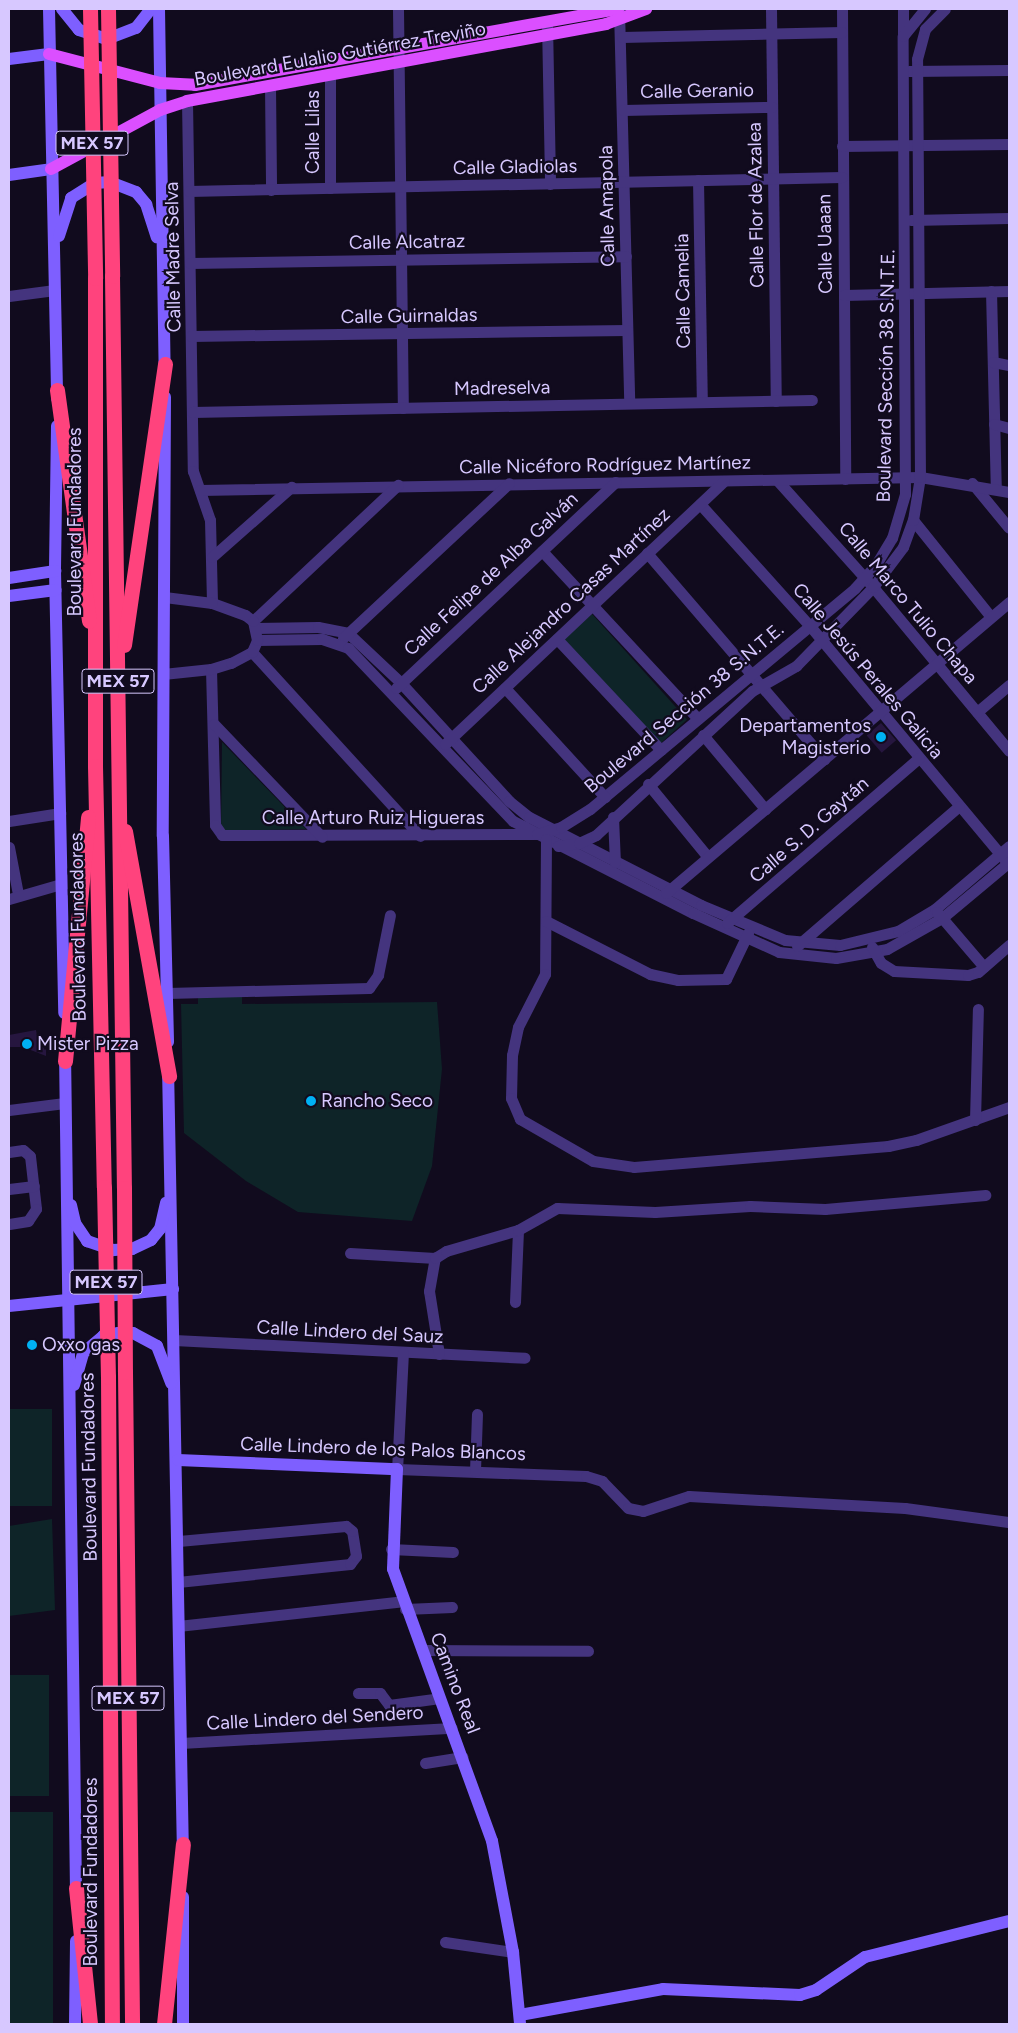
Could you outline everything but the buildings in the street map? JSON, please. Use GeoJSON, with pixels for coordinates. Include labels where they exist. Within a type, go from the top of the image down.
{"type":"FeatureCollection","features":[{"type":"Feature","properties":{"kind":"highway","name":"Boulevard Fundadores"},"geometry":{"type":"LineString","coordinates":[[90,9],[95,278],[96,766],[100,1074],[108,1377],[112,2024]]}},
{"type":"Feature","properties":{"kind":"highway","name":"Boulevard Fundadores"},"geometry":{"type":"LineString","coordinates":[[108,9],[118,688],[132,2024]]}},
{"type":"Feature","properties":{"kind":"highway"},"geometry":{"type":"LineString","coordinates":[[118,688],[165,364]]}},
{"type":"Feature","properties":{"kind":"highway"},"geometry":{"type":"LineString","coordinates":[[58,390],[96,659]]}},
{"type":"Feature","properties":{"kind":"highway"},"geometry":{"type":"LineString","coordinates":[[65,1066],[96,766]]}},
{"type":"Feature","properties":{"kind":"highway"},"geometry":{"type":"LineString","coordinates":[[118,789],[168,1076]]}},
{"type":"Feature","properties":{"kind":"highway"},"geometry":{"type":"LineString","coordinates":[[164,2024],[183,1844]]}},
{"type":"Feature","properties":{"kind":"highway"},"geometry":{"type":"LineString","coordinates":[[76,1888],[90,2024]]}},
{"type":"Feature","properties":{"kind":"main road"},"geometry":{"type":"LineString","coordinates":[[50,9],[51,169],[58,390],[55,571],[65,1066],[76,1888],[75,2024]]}},
{"type":"Feature","properties":{"kind":"main road"},"geometry":{"type":"LineString","coordinates":[[62,9],[79,30],[107,39],[136,28],[151,9]]}},
{"type":"Feature","properties":{"kind":"main road"},"geometry":{"type":"LineString","coordinates":[[159,9],[165,364],[163,674],[169,1136],[174,1340],[178,1415],[178,1626],[183,1844],[183,2024]]}},
{"type":"Feature","properties":{"kind":"main road","name":"Boulevard Eulalio Gutiérrez Treviño"},"geometry":{"type":"LineString","coordinates":[[51,169],[160,110],[187,101],[398,64],[619,13],[646,9]]}},
{"type":"Feature","properties":{"kind":"main road","name":"Boulevard Eulalio Gutiérrez Treviño"},"geometry":{"type":"LineString","coordinates":[[49,54],[160,83],[177,85],[398,50],[547,30]]}},
{"type":"Feature","properties":{"kind":"main road"},"geometry":{"type":"LineString","coordinates":[[9,59],[49,54]]}},
{"type":"Feature","properties":{"kind":"main road"},"geometry":{"type":"LineString","coordinates":[[9,175],[51,169]]}},
{"type":"Feature","properties":{"kind":"main road"},"geometry":{"type":"LineString","coordinates":[[54,265],[64,212],[71,198],[89,185],[110,182],[136,192],[146,204],[162,261]]}},
{"type":"Feature","properties":{"kind":"main road"},"geometry":{"type":"LineString","coordinates":[[9,578],[55,571]]}},
{"type":"Feature","properties":{"kind":"main road"},"geometry":{"type":"LineString","coordinates":[[9,596],[56,590]]}},
{"type":"Feature","properties":{"kind":"main road"},"geometry":{"type":"LineString","coordinates":[[65,1173],[81,1233],[97,1247],[113,1250],[132,1250],[154,1237],[160,1229],[170,1181]]}},
{"type":"Feature","properties":{"kind":"main road"},"geometry":{"type":"LineString","coordinates":[[9,1306],[67,1298],[173,1289]]}},
{"type":"Feature","properties":{"kind":"main road"},"geometry":{"type":"LineString","coordinates":[[69,1429],[83,1353],[103,1336],[118,1333],[133,1334],[157,1346],[169,1372],[178,1415]]}},
{"type":"Feature","properties":{"kind":"main road","name":"Calle Lindero de los Palos Blancos"},"geometry":{"type":"LineString","coordinates":[[178,1460],[397,1469]]}},
{"type":"Feature","properties":{"kind":"main road","name":"Camino Real"},"geometry":{"type":"LineString","coordinates":[[397,1469],[391,1549],[404,1605],[463,1757],[492,1841],[512,1952],[520,2020]]}},
{"type":"Feature","properties":{"kind":"main road"},"geometry":{"type":"LineString","coordinates":[[520,2020],[663,1989],[800,1995],[822,1986],[865,1957],[1009,1921]]}},
{"type":"Feature","properties":{"kind":"street"},"geometry":{"type":"LineString","coordinates":[[398,9],[403,408]]}},
{"type":"Feature","properties":{"kind":"street","name":"Calle Flor de Azalea"},"geometry":{"type":"LineString","coordinates":[[771,9],[776,400]]}},
{"type":"Feature","properties":{"kind":"street","name":"Calle Uaaan"},"geometry":{"type":"LineString","coordinates":[[842,9],[845,479]]}},
{"type":"Feature","properties":{"kind":"street","name":"Boulevard Sección 38 S.N.T.E."},"geometry":{"type":"LineString","coordinates":[[545,835],[578,818],[605,797],[865,578],[884,554],[898,524],[906,477],[903,9]]}},
{"type":"Feature","properties":{"kind":"street"},"geometry":{"type":"LineString","coordinates":[[903,36],[925,9]]}},
{"type":"Feature","properties":{"kind":"street","name":"Boulevard Sección 38 S.N.T.E."},"geometry":{"type":"LineString","coordinates":[[558,846],[579,843],[596,835],[648,784],[761,684],[796,666],[820,638],[874,587],[896,559],[913,520],[920,477],[916,71],[920,39],[942,11]]}},
{"type":"Feature","properties":{"kind":"street","name":"Calle Amapola"},"geometry":{"type":"LineString","coordinates":[[619,13],[622,37],[629,403]]}},
{"type":"Feature","properties":{"kind":"street"},"geometry":{"type":"LineString","coordinates":[[547,30],[550,184]]}},
{"type":"Feature","properties":{"kind":"street"},"geometry":{"type":"LineString","coordinates":[[622,37],[842,32]]}},
{"type":"Feature","properties":{"kind":"street"},"geometry":{"type":"LineString","coordinates":[[903,71],[1009,70]]}},
{"type":"Feature","properties":{"kind":"street","name":"Calle Lilas"},"geometry":{"type":"LineString","coordinates":[[330,75],[330,188]]}},
{"type":"Feature","properties":{"kind":"street"},"geometry":{"type":"LineString","coordinates":[[270,86],[271,190]]}},
{"type":"Feature","properties":{"kind":"street","name":"Calle Madre Selva"},"geometry":{"type":"LineString","coordinates":[[187,101],[193,471],[210,520],[212,604]]}},
{"type":"Feature","properties":{"kind":"street","name":"Calle Geranio"},"geometry":{"type":"LineString","coordinates":[[623,110],[772,107]]}},
{"type":"Feature","properties":{"kind":"street"},"geometry":{"type":"LineString","coordinates":[[842,146],[1009,144]]}},
{"type":"Feature","properties":{"kind":"street","name":"Calle Gladiolas"},"geometry":{"type":"LineString","coordinates":[[189,192],[842,177]]}},
{"type":"Feature","properties":{"kind":"street","name":"Calle Camelia"},"geometry":{"type":"LineString","coordinates":[[698,180],[702,402]]}},
{"type":"Feature","properties":{"kind":"street"},"geometry":{"type":"LineString","coordinates":[[905,220],[1009,218]]}},
{"type":"Feature","properties":{"kind":"street","name":"Calle Alcatraz"},"geometry":{"type":"LineString","coordinates":[[190,263],[626,256]]}},
{"type":"Feature","properties":{"kind":"street"},"geometry":{"type":"LineString","coordinates":[[9,296],[55,290]]}},
{"type":"Feature","properties":{"kind":"street"},"geometry":{"type":"LineString","coordinates":[[844,295],[1009,291]]}},
{"type":"Feature","properties":{"kind":"street"},"geometry":{"type":"LineString","coordinates":[[991,292],[996,489]]}},
{"type":"Feature","properties":{"kind":"street","name":"Calle Guirnaldas"},"geometry":{"type":"LineString","coordinates":[[192,336],[627,330]]}},
{"type":"Feature","properties":{"kind":"street"},"geometry":{"type":"LineString","coordinates":[[993,362],[1009,365]]}},
{"type":"Feature","properties":{"kind":"street","name":"Madreselva"},"geometry":{"type":"LineString","coordinates":[[192,412],[812,400]]}},
{"type":"Feature","properties":{"kind":"street"},"geometry":{"type":"LineString","coordinates":[[994,424],[1009,428]]}},
{"type":"Feature","properties":{"kind":"street","name":"Calle Nicéforo Rodríguez Martínez"},"geometry":{"type":"LineString","coordinates":[[200,490],[920,477],[972,484],[1009,492]]}},
{"type":"Feature","properties":{"kind":"street","name":"Calle Marco Tulio Chapa"},"geometry":{"type":"LineString","coordinates":[[777,480],[874,587],[1009,751]]}},
{"type":"Feature","properties":{"kind":"street","name":"Calle Alejandro Casas Martínez"},"geometry":{"type":"LineString","coordinates":[[441,747],[724,481]]}},
{"type":"Feature","properties":{"kind":"street","name":"Calle Felipe de Alba Galván"},"geometry":{"type":"LineString","coordinates":[[391,692],[615,482]]}},
{"type":"Feature","properties":{"kind":"street"},"geometry":{"type":"LineString","coordinates":[[338,642],[509,483]]}},
{"type":"Feature","properties":{"kind":"street"},"geometry":{"type":"LineString","coordinates":[[972,484],[1009,528]]}},
{"type":"Feature","properties":{"kind":"street"},"geometry":{"type":"LineString","coordinates":[[254,624],[398,485]]}},
{"type":"Feature","properties":{"kind":"street"},"geometry":{"type":"LineString","coordinates":[[212,557],[291,487]]}},
{"type":"Feature","properties":{"kind":"street","name":"Calle Jesús Perales Galicia"},"geometry":{"type":"LineString","coordinates":[[700,504],[810,626],[1005,860]]}},
{"type":"Feature","properties":{"kind":"street"},"geometry":{"type":"LineString","coordinates":[[913,520],[992,617]]}},
{"type":"Feature","properties":{"kind":"street"},"geometry":{"type":"LineString","coordinates":[[542,550],[698,719]]}},
{"type":"Feature","properties":{"kind":"street"},"geometry":{"type":"LineString","coordinates":[[647,554],[824,759]]}},
{"type":"Feature","properties":{"kind":"street"},"geometry":{"type":"LineString","coordinates":[[164,597],[212,604],[254,624],[318,627],[348,633],[401,683],[450,739],[509,801],[558,846],[666,893],[750,927],[800,944],[840,945],[870,941],[938,913]]}},
{"type":"Feature","properties":{"kind":"street"},"geometry":{"type":"LineString","coordinates":[[666,893],[1009,602]]}},
{"type":"Feature","properties":{"kind":"street"},"geometry":{"type":"LineString","coordinates":[[163,674],[211,669],[252,652],[257,640],[254,624]]}},
{"type":"Feature","properties":{"kind":"street"},"geometry":{"type":"LineString","coordinates":[[557,639],[661,750]]}},
{"type":"Feature","properties":{"kind":"street"},"geometry":{"type":"LineString","coordinates":[[257,640],[338,642],[391,692],[506,816],[545,835],[579,843],[615,862],[722,927],[788,954],[836,958],[874,953],[902,943],[1005,860],[1009,846]]}},
{"type":"Feature","properties":{"kind":"street"},"geometry":{"type":"LineString","coordinates":[[252,652],[420,836]]}},
{"type":"Feature","properties":{"kind":"street"},"geometry":{"type":"LineString","coordinates":[[211,669],[214,724],[322,837]]}},
{"type":"Feature","properties":{"kind":"street"},"geometry":{"type":"LineString","coordinates":[[977,712],[1009,685]]}},
{"type":"Feature","properties":{"kind":"street"},"geometry":{"type":"LineString","coordinates":[[504,688],[605,797]]}},
{"type":"Feature","properties":{"kind":"street","name":"Calle Arturo Ruiz Higueras"},"geometry":{"type":"LineString","coordinates":[[214,724],[215,825],[225,836],[545,835]]}},
{"type":"Feature","properties":{"kind":"street"},"geometry":{"type":"LineString","coordinates":[[703,735],[765,809]]}},
{"type":"Feature","properties":{"kind":"street","name":"Calle S. D. Gaytán"},"geometry":{"type":"LineString","coordinates":[[722,927],[919,758]]}},
{"type":"Feature","properties":{"kind":"street"},"geometry":{"type":"LineString","coordinates":[[648,784],[708,857]]}},
{"type":"Feature","properties":{"kind":"street"},"geometry":{"type":"LineString","coordinates":[[788,954],[960,806]]}},
{"type":"Feature","properties":{"kind":"street"},"geometry":{"type":"LineString","coordinates":[[9,821],[60,813]]}},
{"type":"Feature","properties":{"kind":"street","name":"Boulevard Sección 38 S.N.T.E."},"geometry":{"type":"LineString","coordinates":[[613,818],[615,862]]}},
{"type":"Feature","properties":{"kind":"street"},"geometry":{"type":"LineString","coordinates":[[545,835],[545,966],[540,990],[515,1035],[512,1107],[520,1119],[602,1164],[634,1167],[888,1146],[975,1120],[1009,1107]]}},
{"type":"Feature","properties":{"kind":"street"},"geometry":{"type":"LineString","coordinates":[[9,847],[14,896],[61,884]]}},
{"type":"Feature","properties":{"kind":"street"},"geometry":{"type":"LineString","coordinates":[[938,913],[984,967]]}},
{"type":"Feature","properties":{"kind":"street"},"geometry":{"type":"LineString","coordinates":[[167,993],[370,988],[378,975],[390,915]]}},
{"type":"Feature","properties":{"kind":"street"},"geometry":{"type":"LineString","coordinates":[[546,921],[650,974],[678,980],[726,979],[750,927]]}},
{"type":"Feature","properties":{"kind":"street"},"geometry":{"type":"LineString","coordinates":[[870,941],[880,963],[894,971],[968,975],[984,967],[1009,946]]}},
{"type":"Feature","properties":{"kind":"street"},"geometry":{"type":"LineString","coordinates":[[975,1120],[978,1009]]}},
{"type":"Feature","properties":{"kind":"street"},"geometry":{"type":"LineString","coordinates":[[9,1110],[65,1097]]}},
{"type":"Feature","properties":{"kind":"street"},"geometry":{"type":"LineString","coordinates":[[9,1152],[27,1152],[34,1186],[33,1218],[9,1224]]}},
{"type":"Feature","properties":{"kind":"street"},"geometry":{"type":"LineString","coordinates":[[9,1189],[34,1186]]}},
{"type":"Feature","properties":{"kind":"street"},"geometry":{"type":"LineString","coordinates":[[350,1253],[435,1258],[446,1251],[518,1230],[549,1211],[566,1206],[655,1212],[750,1206],[825,1209],[985,1195]]}},
{"type":"Feature","properties":{"kind":"street"},"geometry":{"type":"LineString","coordinates":[[515,1302],[518,1230]]}},
{"type":"Feature","properties":{"kind":"street"},"geometry":{"type":"LineString","coordinates":[[435,1258],[429,1291],[439,1354]]}},
{"type":"Feature","properties":{"kind":"street","name":"Calle Lindero del Sauz"},"geometry":{"type":"LineString","coordinates":[[174,1340],[525,1358]]}},
{"type":"Feature","properties":{"kind":"street","name":"Camino Real"},"geometry":{"type":"LineString","coordinates":[[397,1469],[403,1352]]}},
{"type":"Feature","properties":{"kind":"street"},"geometry":{"type":"LineString","coordinates":[[475,1471],[477,1414]]}},
{"type":"Feature","properties":{"kind":"street","name":"Calle Lindero de los Palos Blancos"},"geometry":{"type":"LineString","coordinates":[[397,1469],[586,1476],[602,1480],[628,1508],[643,1511],[689,1496],[905,1508],[1008,1522]]}},
{"type":"Feature","properties":{"kind":"street"},"geometry":{"type":"LineString","coordinates":[[178,1582],[350,1564],[356,1556],[352,1531],[346,1526],[179,1541]]}},
{"type":"Feature","properties":{"kind":"street"},"geometry":{"type":"LineString","coordinates":[[391,1549],[453,1552]]}},
{"type":"Feature","properties":{"kind":"street"},"geometry":{"type":"LineString","coordinates":[[178,1626],[404,1605],[452,1607]]}},
{"type":"Feature","properties":{"kind":"street"},"geometry":{"type":"LineString","coordinates":[[422,1650],[588,1651]]}},
{"type":"Feature","properties":{"kind":"street"},"geometry":{"type":"LineString","coordinates":[[358,1693],[380,1693],[390,1705],[440,1698]]}},
{"type":"Feature","properties":{"kind":"street","name":"Calle Lindero del Sendero"},"geometry":{"type":"LineString","coordinates":[[180,1743],[452,1728]]}},
{"type":"Feature","properties":{"kind":"street"},"geometry":{"type":"LineString","coordinates":[[426,1763],[463,1757]]}},
{"type":"Feature","properties":{"kind":"street"},"geometry":{"type":"LineString","coordinates":[[445,1942],[512,1952]]}},
{"type":"Feature","properties":{"kind":"green space"},"geometry":{"type":"Polygon","coordinates":[[[592,614],[687,720],[657,746],[562,641],[592,614]]]}},
{"type":"Feature","properties":{"kind":"green space"},"geometry":{"type":"Polygon","coordinates":[[[222,742],[306,829],[221,831],[222,742]]]}},
{"type":"Feature","properties":{"kind":"green space","name":"Rancho Seco"},"geometry":{"type":"Polygon","coordinates":[[[198,995],[242,995],[242,1004],[437,1002],[442,1069],[432,1166],[412,1221],[298,1212],[246,1181],[184,1133],[181,1004],[198,1004],[198,995]]]}},
{"type":"Feature","properties":{"kind":"green space"},"geometry":{"type":"Polygon","coordinates":[[[9,1409],[52,1409],[52,1506],[9,1506],[9,1409]]]}},
{"type":"Feature","properties":{"kind":"green space"},"geometry":{"type":"Polygon","coordinates":[[[52,1519],[55,1610],[9,1616],[9,1526],[52,1519]]]}},
{"type":"Feature","properties":{"kind":"green space"},"geometry":{"type":"Polygon","coordinates":[[[9,1675],[49,1675],[49,1796],[9,1796],[9,1675]]]}},
{"type":"Feature","properties":{"kind":"green space"},"geometry":{"type":"Polygon","coordinates":[[[9,1812],[53,1812],[53,2023],[9,2023],[9,1812]]]}},
{"type":"Feature","properties":{"kind":"place","name":"Departamentos Magisterio"},"geometry":{"type":"Point","coordinates":[881,737]}},
{"type":"Feature","properties":{"kind":"place","name":"Mister Pizza"},"geometry":{"type":"Point","coordinates":[27,1044]}},
{"type":"Feature","properties":{"kind":"place","name":"Rancho Seco"},"geometry":{"type":"Point","coordinates":[311,1101]}},
{"type":"Feature","properties":{"kind":"place","name":"Oxxo gas"},"geometry":{"type":"Point","coordinates":[32,1345]}}]}
